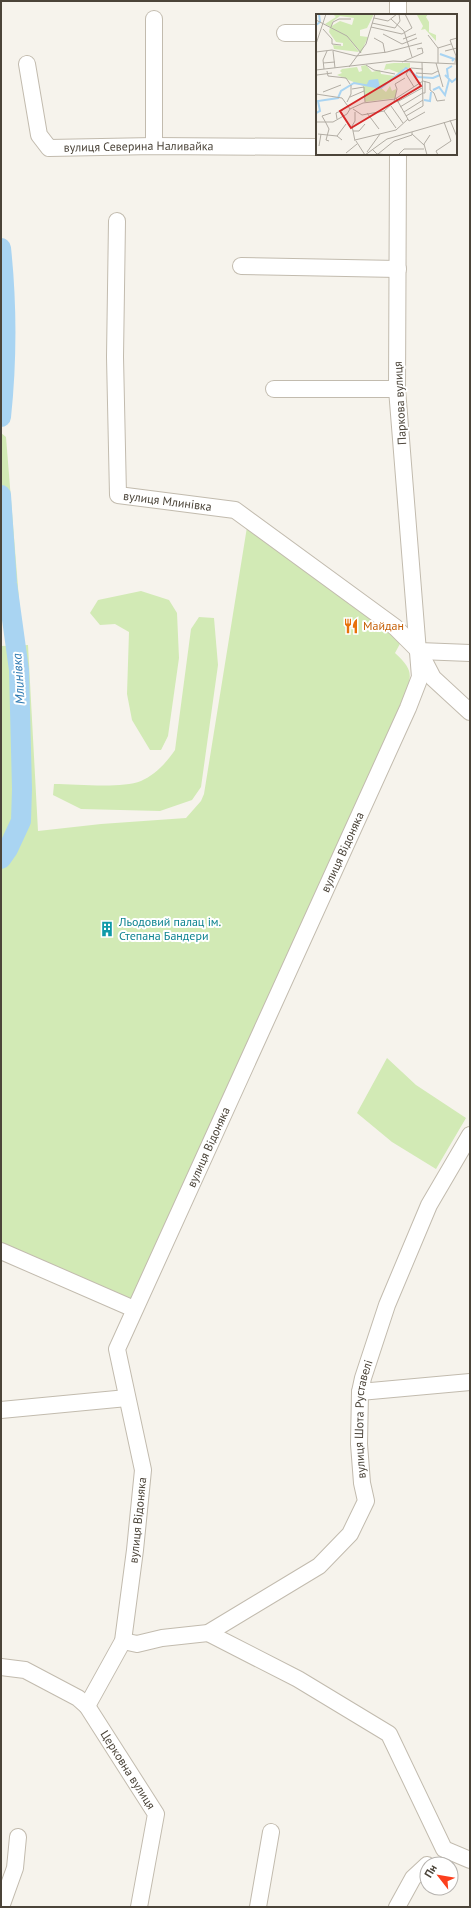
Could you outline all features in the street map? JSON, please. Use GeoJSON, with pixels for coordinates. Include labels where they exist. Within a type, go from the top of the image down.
{"type":"FeatureCollection","features":[{"type":"Feature","properties":{"kind":"street"},"geometry":{"type":"LineString","coordinates":[[398,1],[398,14]]}},
{"type":"Feature","properties":{"kind":"street"},"geometry":{"type":"LineString","coordinates":[[154,19],[154,146]]}},
{"type":"Feature","properties":{"kind":"street"},"geometry":{"type":"LineString","coordinates":[[284,33],[316,33]]}},
{"type":"Feature","properties":{"kind":"street","name":"вулиця Северина Наливайка"},"geometry":{"type":"LineString","coordinates":[[27,64],[39,135],[49,148],[154,146],[316,147]]}},
{"type":"Feature","properties":{"kind":"street","name":"Паркова вулиця"},"geometry":{"type":"LineString","coordinates":[[398,155],[397,389],[419,651]]}},
{"type":"Feature","properties":{"kind":"street","name":"вулиця Млинівка"},"geometry":{"type":"LineString","coordinates":[[117,221],[115,357],[118,495],[235,510],[395,627],[419,651]]}},
{"type":"Feature","properties":{"kind":"street"},"geometry":{"type":"LineString","coordinates":[[241,266],[398,268]]}},
{"type":"Feature","properties":{"kind":"street"},"geometry":{"type":"LineString","coordinates":[[274,388],[397,389]]}},
{"type":"Feature","properties":{"kind":"street"},"geometry":{"type":"LineString","coordinates":[[470,653],[419,651],[432,678],[470,712]]}},
{"type":"Feature","properties":{"kind":"street","name":"вулиця Відоняка"},"geometry":{"type":"LineString","coordinates":[[87,1706],[123,1641],[135,1550],[143,1470],[117,1348],[408,708],[420,677],[419,651]]}},
{"type":"Feature","properties":{"kind":"street","name":"вулиця Шота Руставелі"},"geometry":{"type":"LineString","coordinates":[[123,1641],[137,1644],[162,1638],[208,1633],[319,1566],[350,1534],[366,1501],[362,1482],[359,1444],[360,1392],[387,1305],[429,1205],[470,1135]]}},
{"type":"Feature","properties":{"kind":"street"},"geometry":{"type":"LineString","coordinates":[[1,1251],[134,1310]]}},
{"type":"Feature","properties":{"kind":"street"},"geometry":{"type":"LineString","coordinates":[[360,1392],[470,1382]]}},
{"type":"Feature","properties":{"kind":"street"},"geometry":{"type":"LineString","coordinates":[[1,1410],[127,1398]]}},
{"type":"Feature","properties":{"kind":"street"},"geometry":{"type":"LineString","coordinates":[[208,1633],[298,1679],[389,1734],[444,1849],[470,1860]]}},
{"type":"Feature","properties":{"kind":"street"},"geometry":{"type":"LineString","coordinates":[[1,1667],[25,1670],[78,1698],[87,1706]]}},
{"type":"Feature","properties":{"kind":"street","name":"Церковна вулиця"},"geometry":{"type":"LineString","coordinates":[[87,1706],[156,1814],[139,1907]]}},
{"type":"Feature","properties":{"kind":"street"},"geometry":{"type":"LineString","coordinates":[[258,1907],[271,1832]]}},
{"type":"Feature","properties":{"kind":"street"},"geometry":{"type":"LineString","coordinates":[[1,1906],[15,1868],[18,1836]]}},
{"type":"Feature","properties":{"kind":"street"},"geometry":{"type":"LineString","coordinates":[[436,1856],[444,1849]]}},
{"type":"Feature","properties":{"kind":"street"},"geometry":{"type":"LineString","coordinates":[[397,1907],[412,1878],[419,1871]]}},
{"type":"Feature","properties":{"kind":"green space"},"geometry":{"type":"Polygon","coordinates":[[[1,433],[6,437],[20,612],[4,612],[1,607],[1,433]]]}},
{"type":"Feature","properties":{"kind":"green space"},"geometry":{"type":"Polygon","coordinates":[[[247,527],[402,640],[395,653],[406,664],[410,673],[410,678],[404,699],[131,1303],[1,1245],[1,646],[28,645],[38,831],[101,824],[186,818],[201,801],[204,794],[247,527]]]}},
{"type":"Feature","properties":{"kind":"green space"},"geometry":{"type":"Polygon","coordinates":[[[141,591],[169,600],[177,613],[179,658],[168,736],[161,750],[150,750],[132,720],[127,694],[129,632],[115,624],[100,625],[90,613],[98,600],[141,591]]]}},
{"type":"Feature","properties":{"kind":"green space"},"geometry":{"type":"Polygon","coordinates":[[[199,617],[214,618],[218,665],[201,787],[192,800],[160,811],[81,809],[53,795],[54,784],[99,786],[122,785],[141,781],[156,772],[168,759],[175,750],[191,629],[199,617]]]}},
{"type":"Feature","properties":{"kind":"green space"},"geometry":{"type":"Polygon","coordinates":[[[387,1058],[416,1085],[466,1118],[436,1169],[392,1142],[357,1113],[387,1058]]]}},
{"type":"Feature","properties":{"kind":"waterway","name":"Млинівка"},"geometry":{"type":"LineString","coordinates":[[1,248],[6,332],[1,417]]}},
{"type":"Feature","properties":{"kind":"waterway","name":"Млинівка"},"geometry":{"type":"LineString","coordinates":[[1,312],[6,306]]}},
{"type":"Feature","properties":{"kind":"waterway","name":"Млинівка"},"geometry":{"type":"LineString","coordinates":[[1,495],[7,583],[19,670],[22,789],[21,821],[8,849],[1,859]]}},
{"type":"Feature","properties":{"kind":"place","name":"Майдан"},"geometry":{"type":"Point","coordinates":[351,626]}},
{"type":"Feature","properties":{"kind":"place","name":"Льодовий палац ім. Степана Бандери"},"geometry":{"type":"Point","coordinates":[107,929]}}]}
